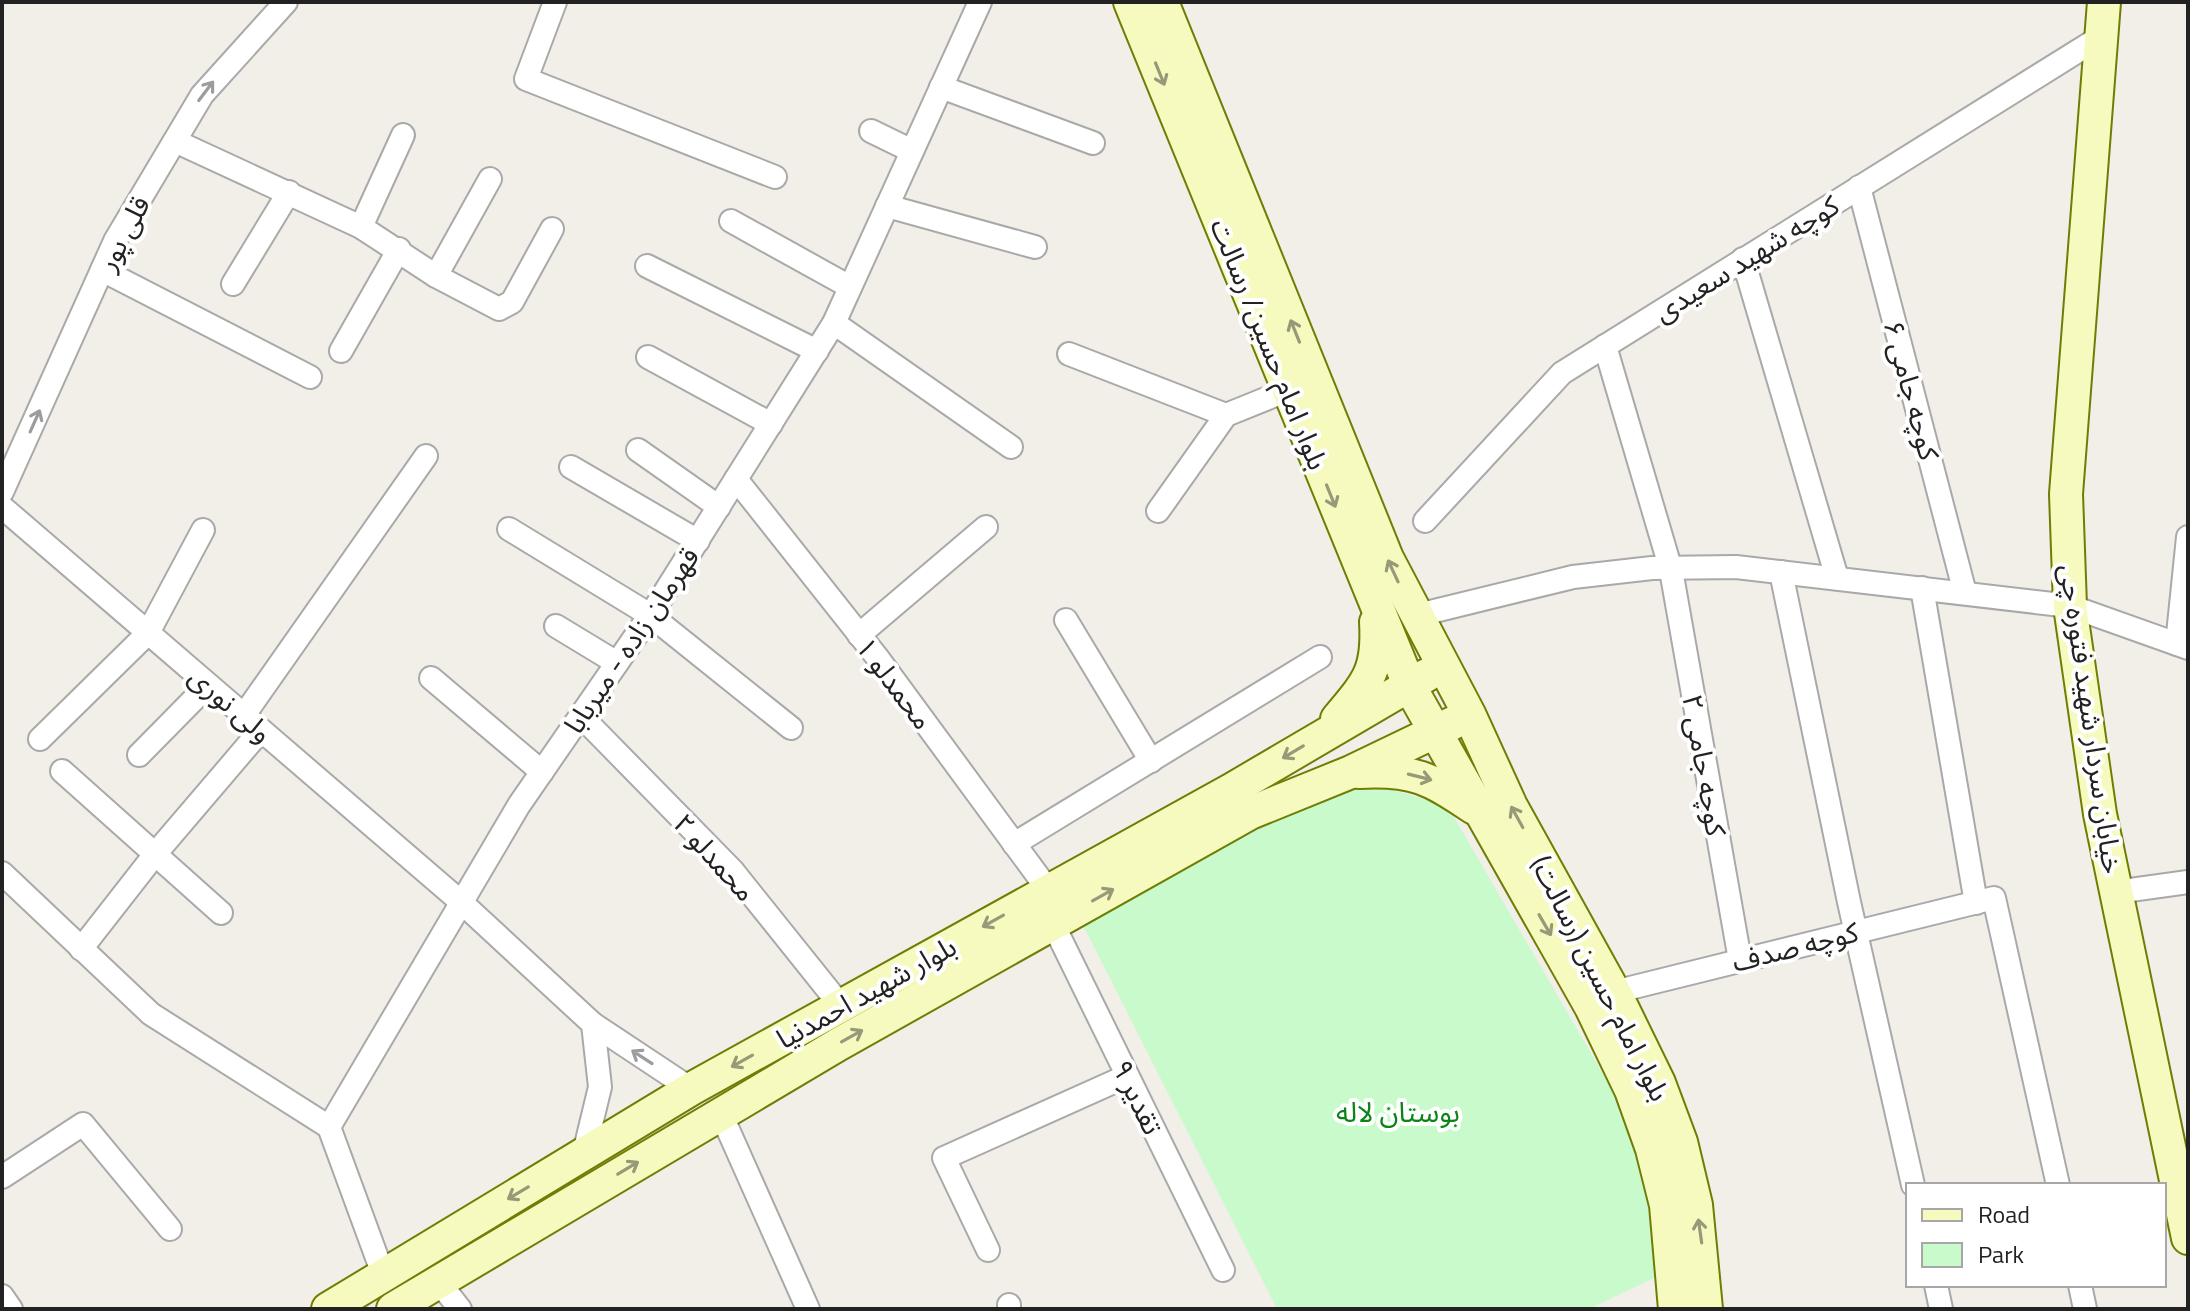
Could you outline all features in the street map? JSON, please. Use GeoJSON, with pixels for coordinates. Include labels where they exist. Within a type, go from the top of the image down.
{"type":"FeatureCollection","features":[{"type":"Feature","properties":{"kind":"main road","name":"بلوار امام حسین/ رسالت"},"geometry":{"type":"LineString","coordinates":[[1130,2],[1410,687]]}},
{"type":"Feature","properties":{"kind":"main road","name":"بلوار امام حسین/ رسالت"},"geometry":{"type":"LineString","coordinates":[[1162,2],[1387,558],[1441,666]]}},
{"type":"Feature","properties":{"kind":"main road","name":"خیابان سردار شهید فتوره چی"},"geometry":{"type":"LineString","coordinates":[[2104,2],[2066,494],[2070,606],[2100,814],[2188,1238]]}},
{"type":"Feature","properties":{"kind":"main road"},"geometry":{"type":"LineString","coordinates":[[1325,733],[1361,691],[1378,656],[1375,607]]}},
{"type":"Feature","properties":{"kind":"main road","name":"بلوار شهید احمدنیا"},"geometry":{"type":"LineString","coordinates":[[328,1309],[691,1089],[1049,891],[1410,687],[1441,666]]}},
{"type":"Feature","properties":{"kind":"main road","name":"بلوار امام حسین (رسالت)"},"geometry":{"type":"LineString","coordinates":[[1441,666],[1469,714],[1511,806],[1614,992],[1659,1083],[1681,1142],[1696,1205],[1706,1309]]}},
{"type":"Feature","properties":{"kind":"main road","name":"بلوار امام حسین (رسالت)"},"geometry":{"type":"LineString","coordinates":[[1410,687],[1591,1007],[1631,1090],[1652,1149],[1666,1205],[1675,1309]]}},
{"type":"Feature","properties":{"kind":"main road","name":"بلوار شهید احمدنیا"},"geometry":{"type":"LineString","coordinates":[[393,1309],[721,1114],[1250,813],[1351,772],[1469,714]]}},
{"type":"Feature","properties":{"kind":"main road"},"geometry":{"type":"LineString","coordinates":[[1351,772],[1389,770],[1431,779],[1480,812]]}},
{"type":"Feature","properties":{"kind":"street","name":"قلی پور"},"geometry":{"type":"LineString","coordinates":[[2,492],[115,241],[202,95],[286,2]]}},
{"type":"Feature","properties":{"kind":"street"},"geometry":{"type":"LineString","coordinates":[[555,2],[526,79],[775,177]]}},
{"type":"Feature","properties":{"kind":"street","name":"قهرمان زاده - میربابا"},"geometry":{"type":"LineString","coordinates":[[329,1127],[461,902],[542,772],[650,615],[834,323],[980,2]]}},
{"type":"Feature","properties":{"kind":"street","name":"کوچه شهید سعیدی"},"geometry":{"type":"LineString","coordinates":[[1425,521],[1562,373],[2102,36]]}},
{"type":"Feature","properties":{"kind":"street"},"geometry":{"type":"LineString","coordinates":[[941,87],[1093,143]]}},
{"type":"Feature","properties":{"kind":"street"},"geometry":{"type":"LineString","coordinates":[[871,131],[912,151]]}},
{"type":"Feature","properties":{"kind":"street"},"geometry":{"type":"LineString","coordinates":[[361,227],[403,135]]}},
{"type":"Feature","properties":{"kind":"street"},"geometry":{"type":"LineString","coordinates":[[175,141],[361,227],[436,276],[499,309],[512,302],[552,229]]}},
{"type":"Feature","properties":{"kind":"street"},"geometry":{"type":"LineString","coordinates":[[436,276],[490,179]]}},
{"type":"Feature","properties":{"kind":"street","name":"کوچه جامی ۶"},"geometry":{"type":"LineString","coordinates":[[1859,187],[1965,593]]}},
{"type":"Feature","properties":{"kind":"street"},"geometry":{"type":"LineString","coordinates":[[233,284],[289,192]]}},
{"type":"Feature","properties":{"kind":"street"},"geometry":{"type":"LineString","coordinates":[[887,206],[1035,247]]}},
{"type":"Feature","properties":{"kind":"street"},"geometry":{"type":"LineString","coordinates":[[731,221],[850,287]]}},
{"type":"Feature","properties":{"kind":"street"},"geometry":{"type":"LineString","coordinates":[[341,351],[399,249]]}},
{"type":"Feature","properties":{"kind":"street"},"geometry":{"type":"LineString","coordinates":[[1743,259],[1837,578]]}},
{"type":"Feature","properties":{"kind":"street"},"geometry":{"type":"LineString","coordinates":[[647,266],[817,351]]}},
{"type":"Feature","properties":{"kind":"street"},"geometry":{"type":"LineString","coordinates":[[102,270],[310,377]]}},
{"type":"Feature","properties":{"kind":"street"},"geometry":{"type":"LineString","coordinates":[[834,323],[1011,447]]}},
{"type":"Feature","properties":{"kind":"street","name":"کوچه جامی ۲"},"geometry":{"type":"LineString","coordinates":[[1605,346],[1671,570],[1740,960]]}},
{"type":"Feature","properties":{"kind":"street"},"geometry":{"type":"LineString","coordinates":[[1069,354],[1226,415]]}},
{"type":"Feature","properties":{"kind":"street"},"geometry":{"type":"LineString","coordinates":[[648,357],[771,424]]}},
{"type":"Feature","properties":{"kind":"street"},"geometry":{"type":"LineString","coordinates":[[1158,511],[1226,415],[1288,390]]}},
{"type":"Feature","properties":{"kind":"street"},"geometry":{"type":"LineString","coordinates":[[638,450],[719,507]]}},
{"type":"Feature","properties":{"kind":"street"},"geometry":{"type":"LineString","coordinates":[[81,949],[253,722],[426,456]]}},
{"type":"Feature","properties":{"kind":"street"},"geometry":{"type":"LineString","coordinates":[[571,467],[698,541]]}},
{"type":"Feature","properties":{"kind":"street","name":"محمدلو ۱"},"geometry":{"type":"LineString","coordinates":[[736,479],[859,635],[1049,891]]}},
{"type":"Feature","properties":{"kind":"street","name":"ولی نوری"},"geometry":{"type":"LineString","coordinates":[[2,507],[461,902],[593,1024],[691,1089]]}},
{"type":"Feature","properties":{"kind":"street"},"geometry":{"type":"LineString","coordinates":[[859,635],[986,527]]}},
{"type":"Feature","properties":{"kind":"street"},"geometry":{"type":"LineString","coordinates":[[509,529],[650,615],[791,728]]}},
{"type":"Feature","properties":{"kind":"street"},"geometry":{"type":"LineString","coordinates":[[40,739],[148,633],[203,530]]}},
{"type":"Feature","properties":{"kind":"street"},"geometry":{"type":"LineString","coordinates":[[1414,616],[1573,577],[1652,568],[1736,567],[2070,606],[2182,646],[2188,537]]}},
{"type":"Feature","properties":{"kind":"street"},"geometry":{"type":"LineString","coordinates":[[1781,572],[1855,931],[1913,1183]]}},
{"type":"Feature","properties":{"kind":"street"},"geometry":{"type":"LineString","coordinates":[[1922,588],[1976,903],[1994,898],[2058,1183]]}},
{"type":"Feature","properties":{"kind":"street"},"geometry":{"type":"LineString","coordinates":[[1066,620],[1151,761]]}},
{"type":"Feature","properties":{"kind":"street"},"geometry":{"type":"LineString","coordinates":[[556,626],[617,663]]}},
{"type":"Feature","properties":{"kind":"street"},"geometry":{"type":"LineString","coordinates":[[1014,844],[1320,657]]}},
{"type":"Feature","properties":{"kind":"street"},"geometry":{"type":"LineString","coordinates":[[431,678],[542,772]]}},
{"type":"Feature","properties":{"kind":"street"},"geometry":{"type":"LineString","coordinates":[[139,755],[208,685]]}},
{"type":"Feature","properties":{"kind":"street","name":"محمدلو ۲"},"geometry":{"type":"LineString","coordinates":[[581,716],[732,870],[841,1006]]}},
{"type":"Feature","properties":{"kind":"street"},"geometry":{"type":"LineString","coordinates":[[62,771],[221,913]]}},
{"type":"Feature","properties":{"kind":"street"},"geometry":{"type":"LineString","coordinates":[[2,873],[151,1014],[329,1127],[383,1274]]}},
{"type":"Feature","properties":{"kind":"street"},"geometry":{"type":"LineString","coordinates":[[2116,892],[2188,882]]}},
{"type":"Feature","properties":{"kind":"street","name":"کوچه صدف"},"geometry":{"type":"LineString","coordinates":[[1614,992],[1976,903]]}},
{"type":"Feature","properties":{"kind":"street","name":"۹ تقدیر"},"geometry":{"type":"LineString","coordinates":[[1053,924],[1223,1270]]}},
{"type":"Feature","properties":{"kind":"street"},"geometry":{"type":"LineString","coordinates":[[584,1153],[600,1087],[593,1024]]}},
{"type":"Feature","properties":{"kind":"street"},"geometry":{"type":"LineString","coordinates":[[988,1250],[944,1158],[1127,1076]]}},
{"type":"Feature","properties":{"kind":"street"},"geometry":{"type":"LineString","coordinates":[[721,1114],[808,1309]]}},
{"type":"Feature","properties":{"kind":"street"},"geometry":{"type":"LineString","coordinates":[[2,1177],[83,1124],[170,1229]]}},
{"type":"Feature","properties":{"kind":"street"},"geometry":{"type":"LineString","coordinates":[[438,1281],[460,1309]]}},
{"type":"Feature","properties":{"kind":"street"},"geometry":{"type":"LineString","coordinates":[[1936,1287],[1941,1309]]}},
{"type":"Feature","properties":{"kind":"street"},"geometry":{"type":"LineString","coordinates":[[2080,1287],[2085,1309]]}},
{"type":"Feature","properties":{"kind":"street"},"geometry":{"type":"LineString","coordinates":[[2,1296],[11,1309]]}},
{"type":"Feature","properties":{"kind":"green space","name":"بوستان لاله"},"geometry":{"type":"Polygon","coordinates":[[[1385,788],[1447,805],[1610,1086],[1637,1146],[1650,1206],[1658,1276],[1589,1309],[1277,1309],[1083,925],[1299,802],[1335,792],[1385,788]]]}}]}
